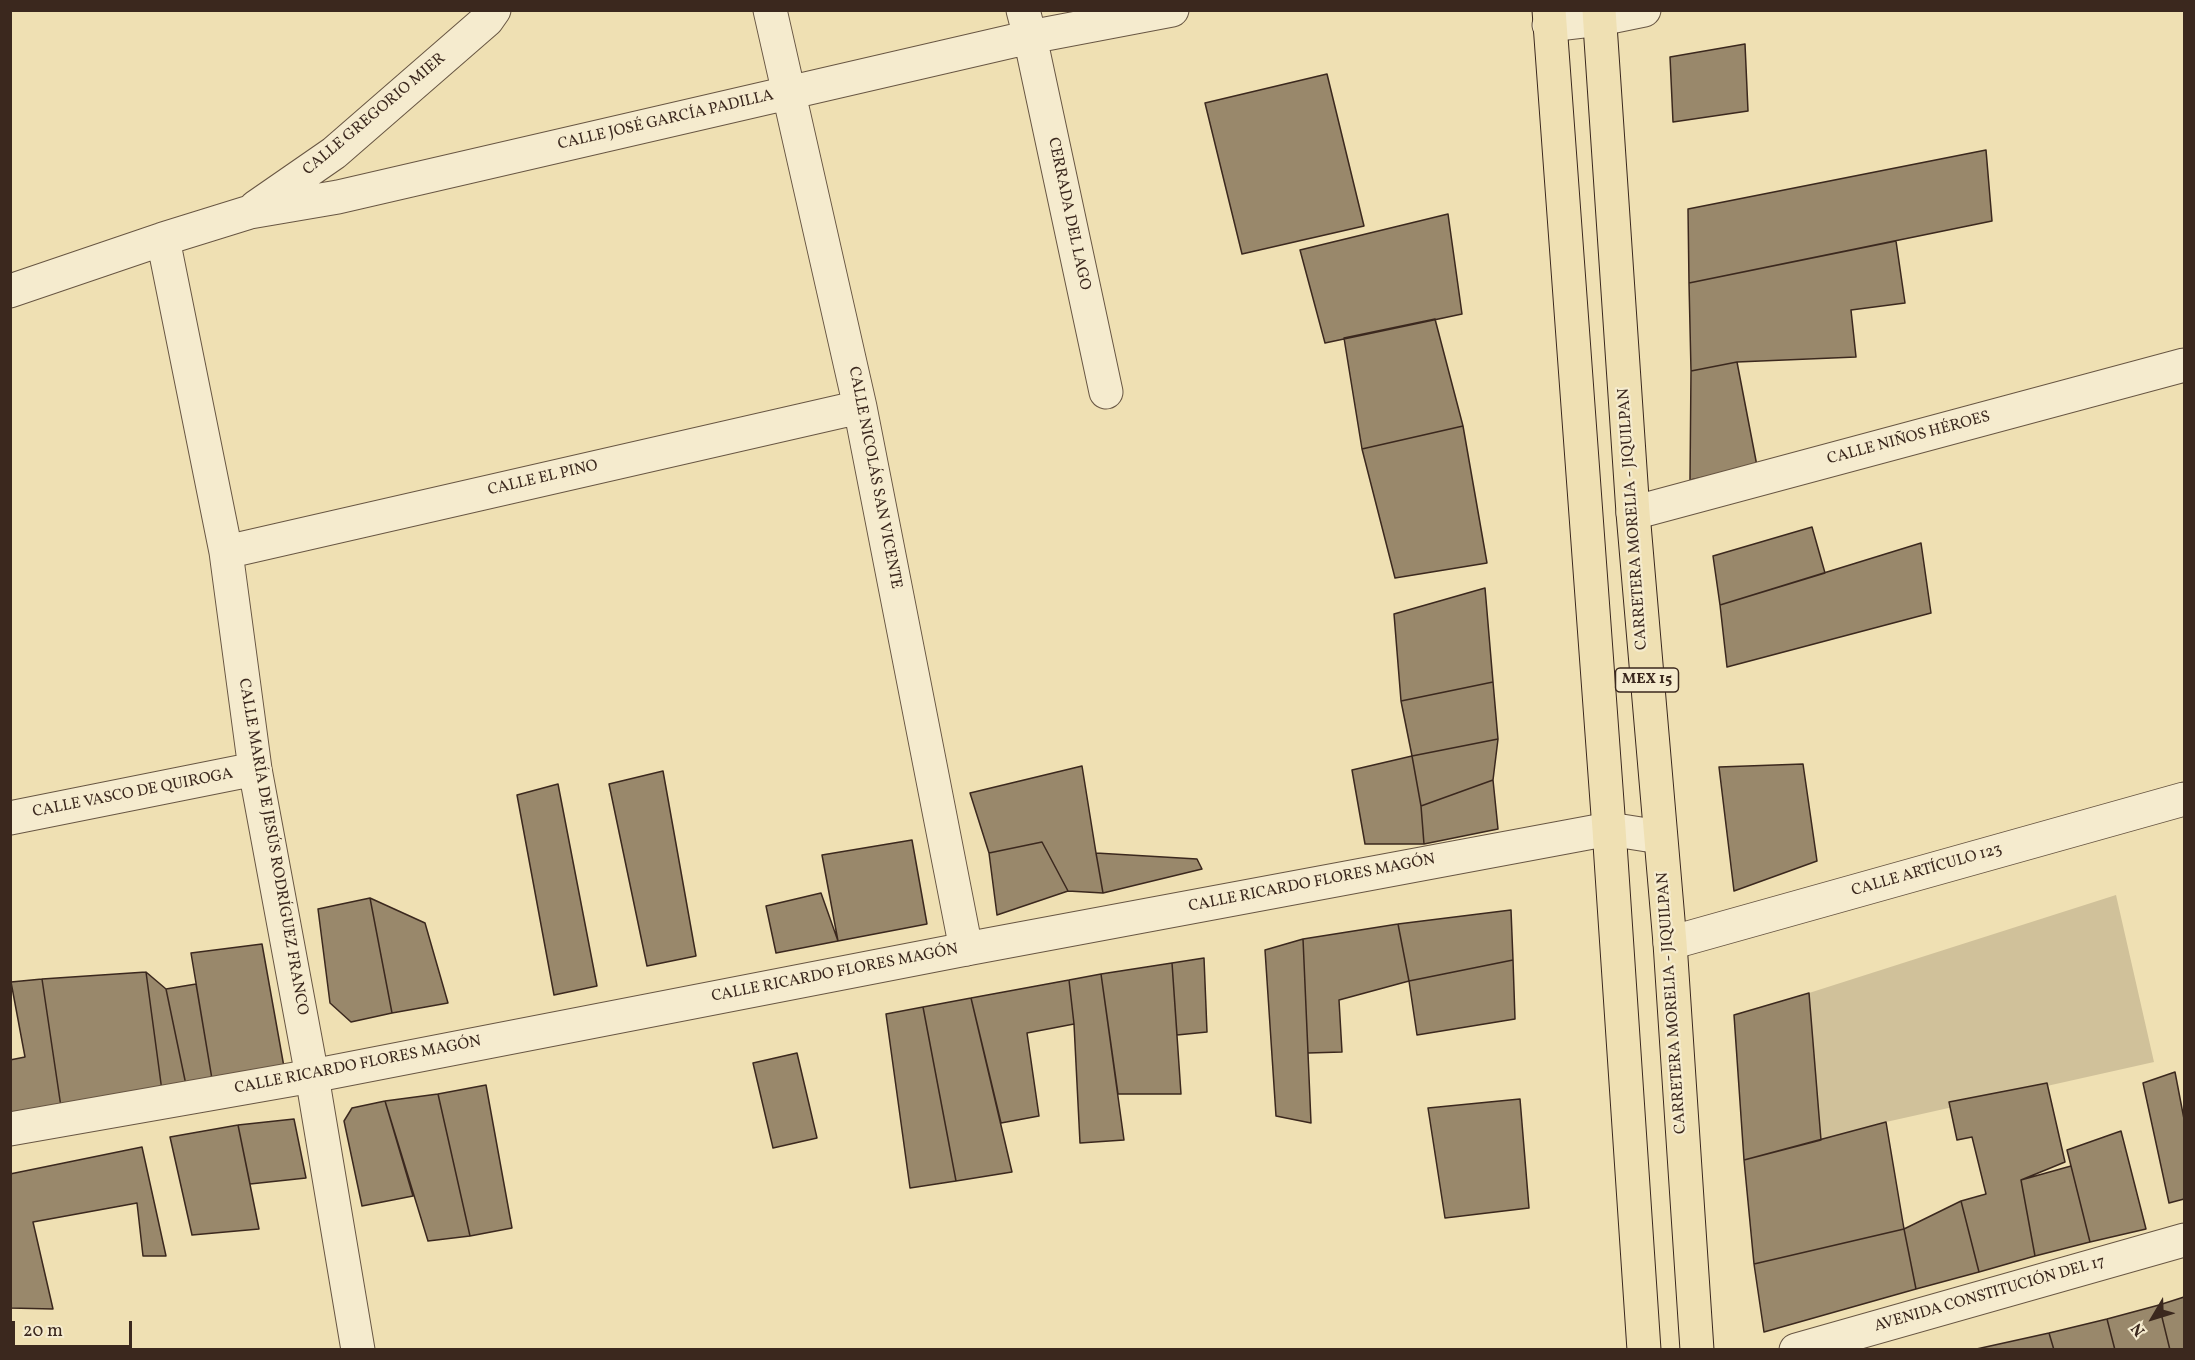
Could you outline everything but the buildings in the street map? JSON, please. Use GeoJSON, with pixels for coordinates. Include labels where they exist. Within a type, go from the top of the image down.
{"type":"FeatureCollection","features":[{"type":"Feature","properties":{"kind":"main road","name":"CARRETERA MORELIA - JIQUILPAN"},"geometry":{"type":"LineString","coordinates":[[1599,15],[1633,513],[1670,943],[1696,1350]]}},
{"type":"Feature","properties":{"kind":"main road","name":"MEX 15"},"geometry":{"type":"LineString","coordinates":[[1549,18],[1609,829],[1644,1350]]}},
{"type":"Feature","properties":{"kind":"street","name":"CALLE GREGORIO MIER"},"geometry":{"type":"LineString","coordinates":[[250,212],[334,153],[487,20],[494,10]]}},
{"type":"Feature","properties":{"kind":"street","name":"CALLE NICOLÁS SAN VICENTE"},"geometry":{"type":"LineString","coordinates":[[770,10],[860,406],[966,949]]}},
{"type":"Feature","properties":{"kind":"street","name":"CALLE JOSÉ GARCÍA PADILLA"},"geometry":{"type":"LineString","coordinates":[[163,239],[250,212],[338,197],[790,93],[1027,24],[1172,10]]}},
{"type":"Feature","properties":{"kind":"street"},"geometry":{"type":"LineString","coordinates":[[1549,18],[1644,10]]}},
{"type":"Feature","properties":{"kind":"street","name":"CERRADA DEL LAGO"},"geometry":{"type":"LineString","coordinates":[[1027,24],[1106,392]]}},
{"type":"Feature","properties":{"kind":"street"},"geometry":{"type":"LineString","coordinates":[[10,291],[163,239]]}},
{"type":"Feature","properties":{"kind":"street","name":"CALLE MARÍA DE JESÚS RODRÍGUEZ FRANCO"},"geometry":{"type":"LineString","coordinates":[[163,239],[226,552],[255,769],[312,1076],[358,1350]]}},
{"type":"Feature","properties":{"kind":"street","name":"CALLE NIÑOS HÉROES"},"geometry":{"type":"LineString","coordinates":[[1633,513],[2184,365]]}},
{"type":"Feature","properties":{"kind":"street","name":"CALLE EL PINO"},"geometry":{"type":"LineString","coordinates":[[226,552],[860,406]]}},
{"type":"Feature","properties":{"kind":"street","name":"CALLE VASCO DE QUIROGA"},"geometry":{"type":"LineString","coordinates":[[10,818],[255,769]]}},
{"type":"Feature","properties":{"kind":"street","name":"CALLE ARTÍCULO 123"},"geometry":{"type":"LineString","coordinates":[[1670,943],[2184,798]]}},
{"type":"Feature","properties":{"kind":"street","name":"CALLE RICARDO FLORES MAGÓN"},"geometry":{"type":"LineString","coordinates":[[10,1129],[312,1076],[966,949],[1609,829],[1660,837]]}},
{"type":"Feature","properties":{"kind":"street","name":"AVENIDA CONSTITUCIÓN DEL 17"},"geometry":{"type":"LineString","coordinates":[[1797,1350],[2184,1240]]}},
{"type":"Feature","properties":{"kind":"shaded area"},"geometry":{"type":"Polygon","coordinates":[[[2116,895],[2154,1062],[1886,1122],[1821,1140],[1809,993],[2116,895]]]}}]}
